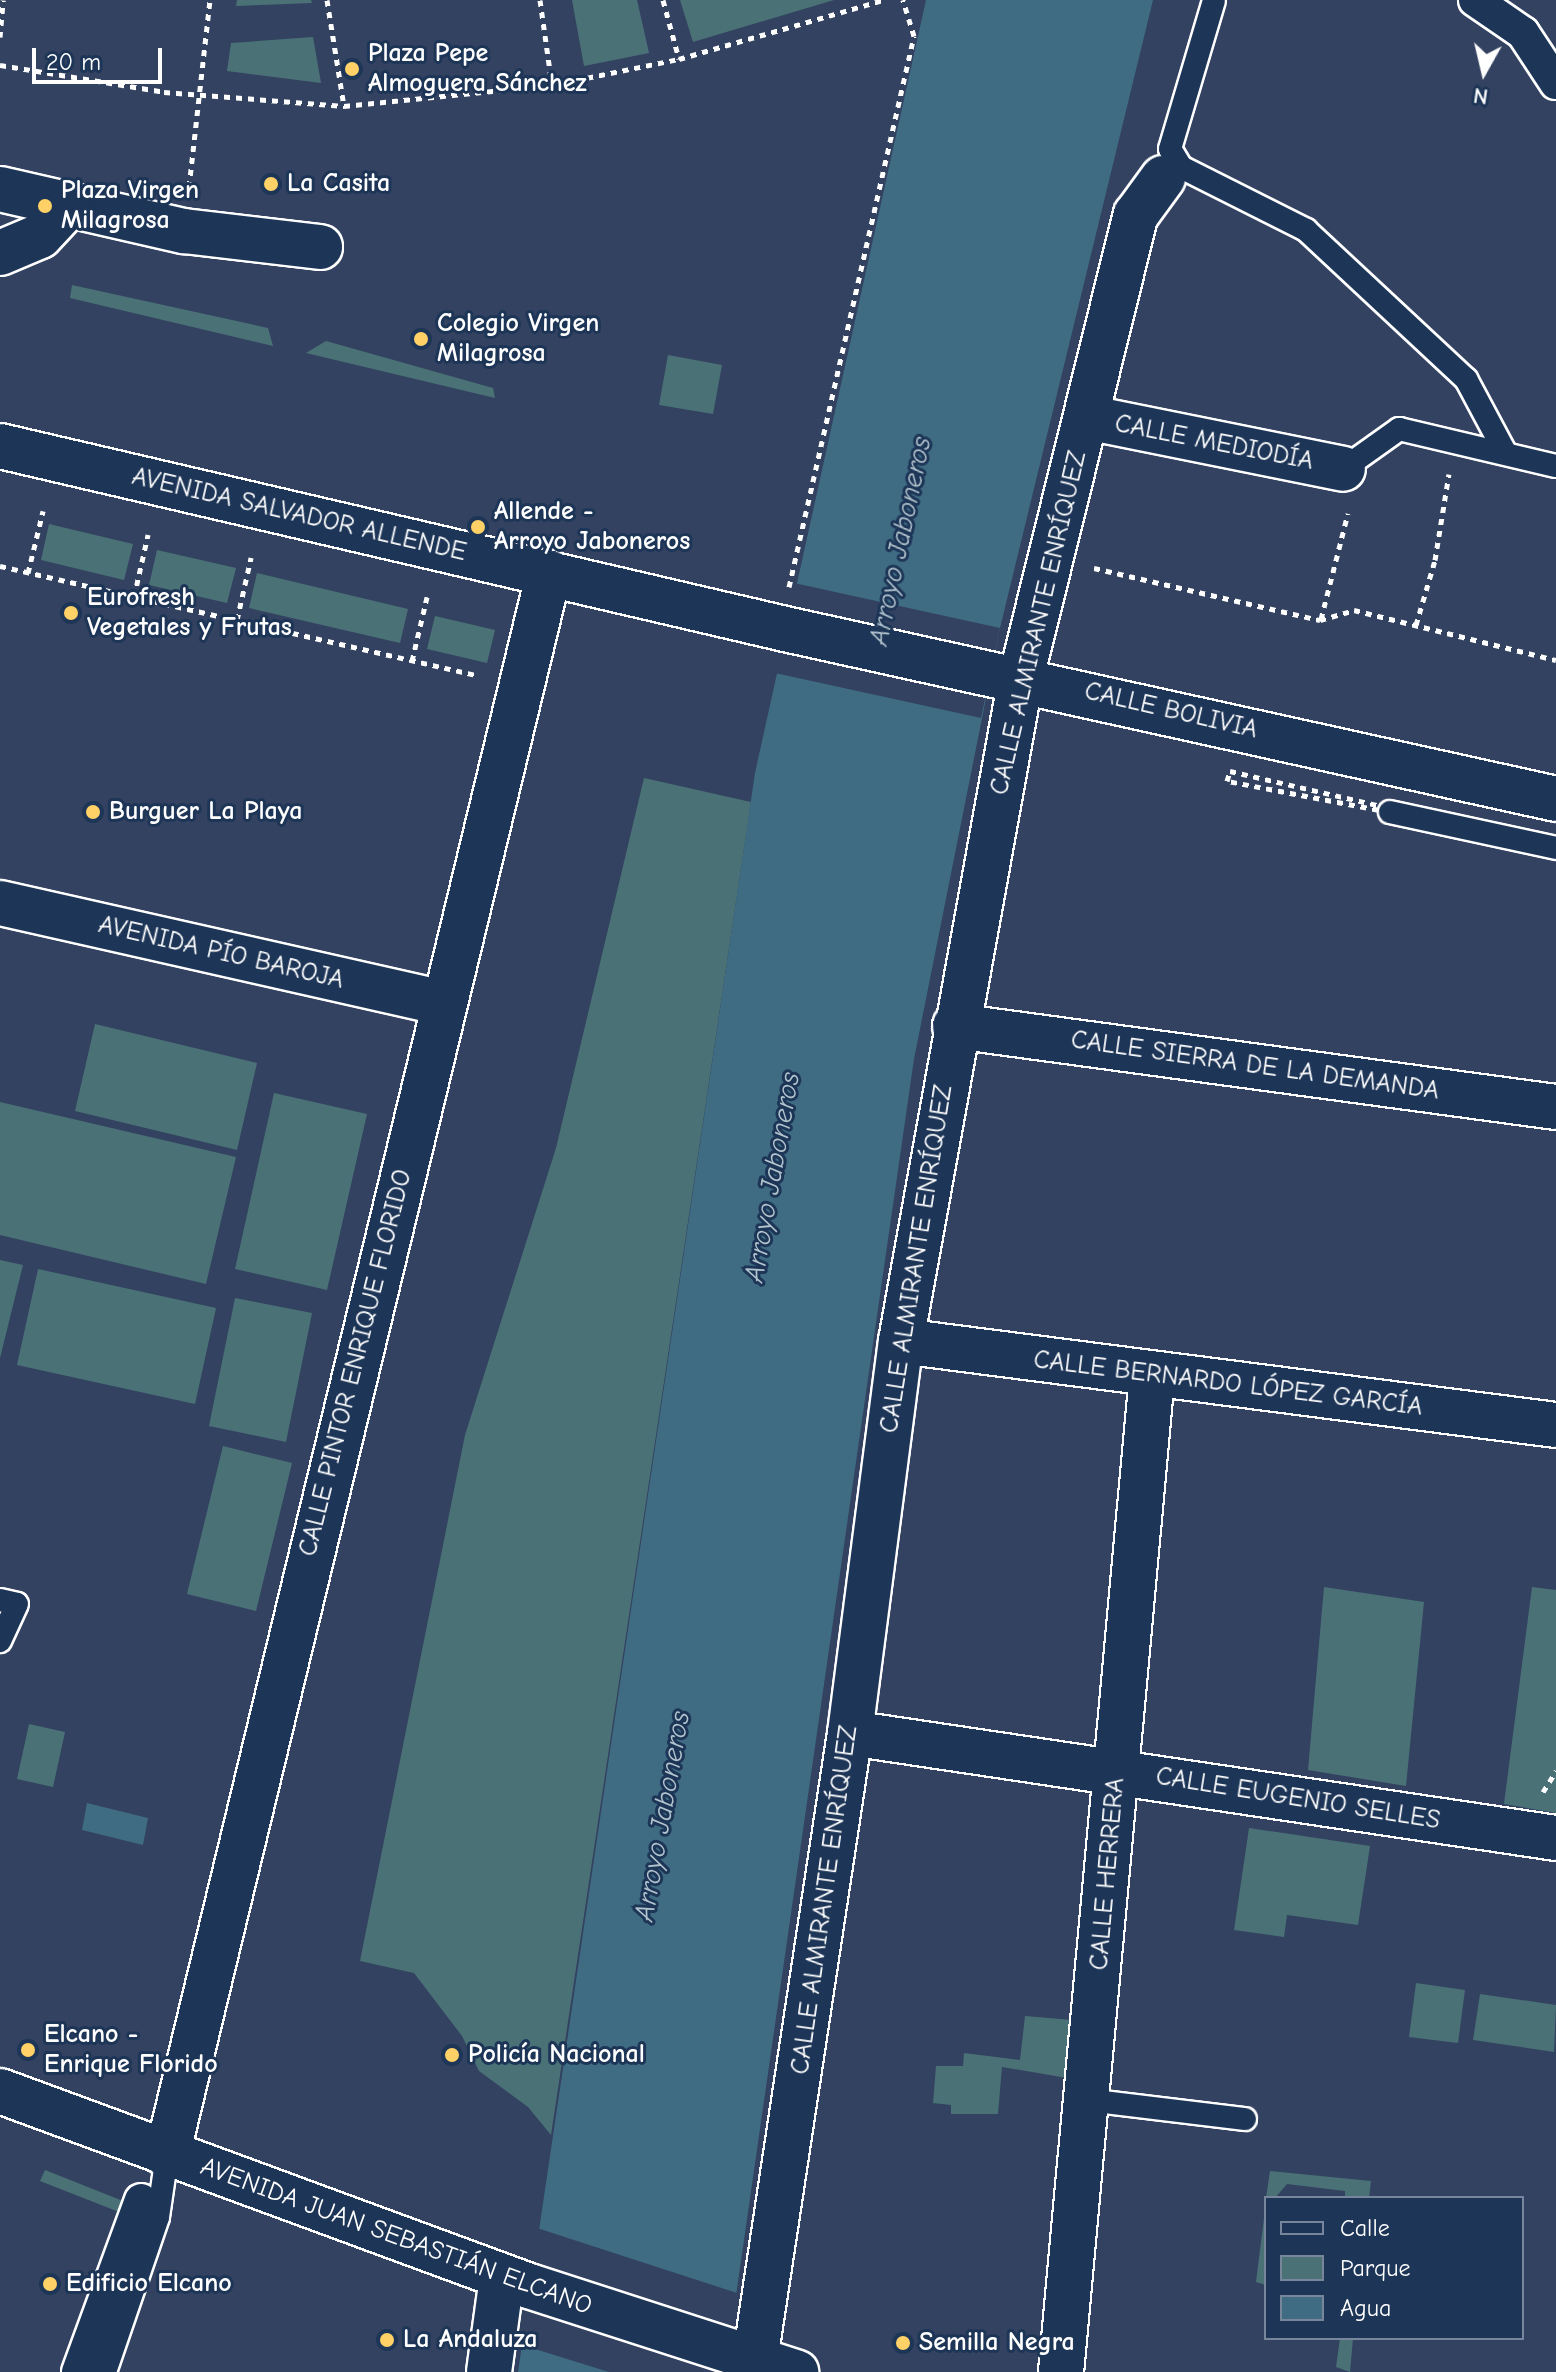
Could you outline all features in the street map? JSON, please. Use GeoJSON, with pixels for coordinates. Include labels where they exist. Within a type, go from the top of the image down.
{"type":"FeatureCollection","features":[{"type":"Feature","properties":{"kind":"street"},"geometry":{"type":"LineString","coordinates":[[1475,0],[1523,33],[1556,83]]}},
{"type":"Feature","properties":{"kind":"street","name":"CALLE ALMIRANTE ENRÍQUEZ"},"geometry":{"type":"LineString","coordinates":[[745,2360],[850,1733],[901,1341],[955,1026],[1005,677],[1050,558],[1136,215],[1172,173]]}},
{"type":"Feature","properties":{"kind":"street"},"geometry":{"type":"LineString","coordinates":[[0,189],[67,207],[184,231],[320,247]]}},
{"type":"Feature","properties":{"kind":"street"},"geometry":{"type":"LineString","coordinates":[[0,253],[40,236],[67,207]]}},
{"type":"Feature","properties":{"kind":"street","name":"CALLE MEDIODÍA"},"geometry":{"type":"LineString","coordinates":[[1086,417],[1343,469]]}},
{"type":"Feature","properties":{"kind":"street","name":"AVENIDA SALVADOR ALLENDE"},"geometry":{"type":"LineString","coordinates":[[0,446],[549,572],[786,613]]}},
{"type":"Feature","properties":{"kind":"street","name":"CALLE PINTOR ENRIQUE FLORIDO"},"geometry":{"type":"LineString","coordinates":[[167,2155],[442,1003],[549,572]]}},
{"type":"Feature","properties":{"kind":"street","name":"CALLE BOLIVIA"},"geometry":{"type":"LineString","coordinates":[[786,613],[1005,677],[1556,799]]}},
{"type":"Feature","properties":{"kind":"street","name":"AVENIDA PÍO BAROJA"},"geometry":{"type":"LineString","coordinates":[[0,903],[442,1003]]}},
{"type":"Feature","properties":{"kind":"street","name":"CALLE SIERRA DE LA DEMANDA"},"geometry":{"type":"LineString","coordinates":[[955,1026],[1556,1107]]}},
{"type":"Feature","properties":{"kind":"street","name":"CALLE BERNARDO LÓPEZ GARCÍA"},"geometry":{"type":"LineString","coordinates":[[901,1341],[1152,1376],[1556,1425]]}},
{"type":"Feature","properties":{"kind":"street","name":"CALLE HERRERA"},"geometry":{"type":"LineString","coordinates":[[1061,2372],[1152,1376]]}},
{"type":"Feature","properties":{"kind":"street","name":"CALLE EUGENIO SELLES"},"geometry":{"type":"LineString","coordinates":[[850,1733],[1556,1838]]}},
{"type":"Feature","properties":{"kind":"street","name":"AVENIDA JUAN SEBASTIÁN ELCANO"},"geometry":{"type":"LineString","coordinates":[[0,2091],[516,2282],[745,2360],[796,2372]]}},
{"type":"Feature","properties":{"kind":"street"},"geometry":{"type":"LineString","coordinates":[[78,2372],[141,2200]]}},
{"type":"Feature","properties":{"kind":"street"},"geometry":{"type":"LineString","coordinates":[[489,2372],[516,2282]]}},
{"type":"Feature","properties":{"kind":"lane"},"geometry":{"type":"LineString","coordinates":[[1214,0],[1170,149],[1172,173],[1306,230],[1466,379],[1505,452]]}},
{"type":"Feature","properties":{"kind":"lane"},"geometry":{"type":"LineString","coordinates":[[1343,469],[1399,429],[1556,466]]}},
{"type":"Feature","properties":{"kind":"lane"},"geometry":{"type":"LineString","coordinates":[[1390,812],[1556,848]]}},
{"type":"Feature","properties":{"kind":"lane"},"geometry":{"type":"LineString","coordinates":[[0,1600],[17,1604],[0,1641]]}},
{"type":"Feature","properties":{"kind":"lane"},"geometry":{"type":"LineString","coordinates":[[1087,2100],[1245,2119]]}},
{"type":"Feature","properties":{"kind":"lane"},"geometry":{"type":"LineString","coordinates":[[105,2372],[158,2217],[167,2155]]}},
{"type":"Feature","properties":{"kind":"path"},"geometry":{"type":"LineString","coordinates":[[0,37],[3,0]]}},
{"type":"Feature","properties":{"kind":"path"},"geometry":{"type":"LineString","coordinates":[[184,231],[210,0]]}},
{"type":"Feature","properties":{"kind":"path"},"geometry":{"type":"LineString","coordinates":[[327,0],[344,106]]}},
{"type":"Feature","properties":{"kind":"path"},"geometry":{"type":"LineString","coordinates":[[540,0],[552,85]]}},
{"type":"Feature","properties":{"kind":"path"},"geometry":{"type":"LineString","coordinates":[[663,0],[679,59]]}},
{"type":"Feature","properties":{"kind":"path"},"geometry":{"type":"LineString","coordinates":[[0,65],[199,94],[344,106],[552,85],[679,59],[884,0]]}},
{"type":"Feature","properties":{"kind":"path"},"geometry":{"type":"LineString","coordinates":[[786,613],[914,36],[903,0]]}},
{"type":"Feature","properties":{"kind":"path"},"geometry":{"type":"LineString","coordinates":[[1416,625],[1449,490],[1450,440]]}},
{"type":"Feature","properties":{"kind":"path"},"geometry":{"type":"LineString","coordinates":[[1320,620],[1353,493],[1343,469]]}},
{"type":"Feature","properties":{"kind":"path"},"geometry":{"type":"LineString","coordinates":[[28,573],[43,511]]}},
{"type":"Feature","properties":{"kind":"path"},"geometry":{"type":"LineString","coordinates":[[134,597],[148,535]]}},
{"type":"Feature","properties":{"kind":"path"},"geometry":{"type":"LineString","coordinates":[[237,620],[251,558]]}},
{"type":"Feature","properties":{"kind":"path"},"geometry":{"type":"LineString","coordinates":[[1050,558],[1320,620],[1354,610],[1556,660]]}},
{"type":"Feature","properties":{"kind":"path"},"geometry":{"type":"LineString","coordinates":[[0,566],[483,677]]}},
{"type":"Feature","properties":{"kind":"path"},"geometry":{"type":"LineString","coordinates":[[412,661],[427,597]]}},
{"type":"Feature","properties":{"kind":"path"},"geometry":{"type":"LineString","coordinates":[[1230,771],[1227,781],[1390,812]]}},
{"type":"Feature","properties":{"kind":"green space"},"geometry":{"type":"Polygon","coordinates":[[[237,0],[311,0],[312,3],[236,6],[237,0]]]}},
{"type":"Feature","properties":{"kind":"green space"},"geometry":{"type":"Polygon","coordinates":[[[572,0],[637,0],[649,53],[584,66],[572,0]]]}},
{"type":"Feature","properties":{"kind":"green space"},"geometry":{"type":"Polygon","coordinates":[[[680,0],[834,0],[693,42],[680,0]]]}},
{"type":"Feature","properties":{"kind":"green space"},"geometry":{"type":"Polygon","coordinates":[[[313,37],[321,83],[227,71],[231,43],[313,37]]]}},
{"type":"Feature","properties":{"kind":"green space"},"geometry":{"type":"Polygon","coordinates":[[[72,285],[268,328],[273,346],[70,298],[72,285]]]}},
{"type":"Feature","properties":{"kind":"green space"},"geometry":{"type":"Polygon","coordinates":[[[326,341],[493,388],[495,398],[306,353],[326,341]]]}},
{"type":"Feature","properties":{"kind":"green space"},"geometry":{"type":"Polygon","coordinates":[[[668,355],[722,365],[713,414],[659,405],[668,355]]]}},
{"type":"Feature","properties":{"kind":"green space"},"geometry":{"type":"Polygon","coordinates":[[[49,524],[133,544],[124,580],[41,560],[49,524]]]}},
{"type":"Feature","properties":{"kind":"green space"},"geometry":{"type":"Polygon","coordinates":[[[157,550],[236,568],[227,603],[149,585],[157,550]]]}},
{"type":"Feature","properties":{"kind":"green space"},"geometry":{"type":"Polygon","coordinates":[[[257,573],[408,609],[400,643],[249,608],[257,573]]]}},
{"type":"Feature","properties":{"kind":"green space"},"geometry":{"type":"Polygon","coordinates":[[[435,616],[495,630],[487,663],[427,649],[435,616]]]}},
{"type":"Feature","properties":{"kind":"green space"},"geometry":{"type":"Polygon","coordinates":[[[644,778],[751,802],[551,2135],[528,2107],[479,2071],[462,2036],[414,1973],[360,1961],[465,1435],[556,1148],[644,778]]]}},
{"type":"Feature","properties":{"kind":"green space"},"geometry":{"type":"Polygon","coordinates":[[[95,1024],[257,1063],[237,1150],[75,1111],[95,1024]]]}},
{"type":"Feature","properties":{"kind":"green space"},"geometry":{"type":"Polygon","coordinates":[[[274,1093],[367,1114],[327,1290],[235,1269],[274,1093]]]}},
{"type":"Feature","properties":{"kind":"green space"},"geometry":{"type":"Polygon","coordinates":[[[0,1102],[236,1157],[206,1284],[0,1235],[0,1102]]]}},
{"type":"Feature","properties":{"kind":"green space"},"geometry":{"type":"Polygon","coordinates":[[[0,1260],[23,1265],[0,1358],[0,1260]]]}},
{"type":"Feature","properties":{"kind":"green space"},"geometry":{"type":"Polygon","coordinates":[[[38,1269],[216,1308],[195,1404],[17,1365],[38,1269]]]}},
{"type":"Feature","properties":{"kind":"green space"},"geometry":{"type":"Polygon","coordinates":[[[235,1298],[312,1313],[286,1442],[209,1426],[235,1298]]]}},
{"type":"Feature","properties":{"kind":"green space"},"geometry":{"type":"Polygon","coordinates":[[[223,1446],[292,1463],[256,1611],[187,1594],[223,1446]]]}},
{"type":"Feature","properties":{"kind":"green space"},"geometry":{"type":"Polygon","coordinates":[[[1324,1587],[1424,1602],[1406,1786],[1308,1770],[1324,1587]]]}},
{"type":"Feature","properties":{"kind":"green space"},"geometry":{"type":"Polygon","coordinates":[[[1532,1587],[1556,1590],[1556,1813],[1504,1804],[1532,1587]]]}},
{"type":"Feature","properties":{"kind":"green space"},"geometry":{"type":"Polygon","coordinates":[[[29,1724],[65,1732],[53,1787],[17,1779],[29,1724]]]}},
{"type":"Feature","properties":{"kind":"green space"},"geometry":{"type":"Polygon","coordinates":[[[1249,1828],[1370,1846],[1358,1925],[1287,1915],[1284,1937],[1234,1930],[1249,1828]]]}},
{"type":"Feature","properties":{"kind":"green space"},"geometry":{"type":"Polygon","coordinates":[[[1416,1983],[1465,1990],[1458,2043],[1409,2037],[1416,1983]]]}},
{"type":"Feature","properties":{"kind":"green space"},"geometry":{"type":"Polygon","coordinates":[[[1480,1994],[1556,2005],[1554,2052],[1473,2040],[1480,1994]]]}},
{"type":"Feature","properties":{"kind":"green space"},"geometry":{"type":"Polygon","coordinates":[[[1025,2016],[1072,2020],[1067,2078],[1002,2067],[998,2114],[951,2114],[951,2105],[933,2103],[936,2066],[963,2066],[964,2053],[1020,2060],[1025,2016]]]}},
{"type":"Feature","properties":{"kind":"green space"},"geometry":{"type":"Polygon","coordinates":[[[45,2170],[123,2201],[119,2212],[40,2181],[45,2170]]]}},
{"type":"Feature","properties":{"kind":"green space"},"geometry":{"type":"Polygon","coordinates":[[[1270,2171],[1371,2181],[1369,2196],[1345,2196],[1345,2191],[1287,2184],[1277,2196],[1266,2196],[1270,2171]]]}},
{"type":"Feature","properties":{"kind":"green space"},"geometry":{"type":"Polygon","coordinates":[[[1264,2218],[1264,2284],[1256,2282],[1264,2218]]]}},
{"type":"Feature","properties":{"kind":"green space"},"geometry":{"type":"Polygon","coordinates":[[[1340,2340],[1353,2340],[1350,2372],[1336,2367],[1340,2340]]]}},
{"type":"Feature","properties":{"kind":"water","name":"Arroyo Jaboneros"},"geometry":{"type":"Polygon","coordinates":[[[926,0],[1153,0],[1000,628],[914,1059],[725,2372],[518,2372],[755,773],[926,0]]]}},
{"type":"Feature","properties":{"kind":"water"},"geometry":{"type":"Polygon","coordinates":[[[87,1803],[148,1818],[143,1845],[82,1830],[87,1803]]]}},
{"type":"Feature","properties":{"kind":"pier"},"geometry":{"type":"Polygon","coordinates":[[[794,583],[1000,628],[981,718],[775,673],[794,583]]]}},
{"type":"Feature","properties":{"kind":"pier"},"geometry":{"type":"Polygon","coordinates":[[[537,2228],[737,2293],[725,2372],[609,2372],[522,2345],[537,2228]]]}},
{"type":"Feature","properties":{"kind":"place","name":"Plaza Pepe Almoguera Sánchez"},"geometry":{"type":"Point","coordinates":[352,69]}},
{"type":"Feature","properties":{"kind":"place","name":"La Casita"},"geometry":{"type":"Point","coordinates":[271,184]}},
{"type":"Feature","properties":{"kind":"place","name":"Plaza Virgen Milagrosa"},"geometry":{"type":"Point","coordinates":[45,206]}},
{"type":"Feature","properties":{"kind":"place","name":"Colegio Virgen Milagrosa"},"geometry":{"type":"Point","coordinates":[421,339]}},
{"type":"Feature","properties":{"kind":"place","name":"Allende - Arroyo Jaboneros"},"geometry":{"type":"Point","coordinates":[478,527]}},
{"type":"Feature","properties":{"kind":"place","name":"Eurofresh Vegetales y Frutas"},"geometry":{"type":"Point","coordinates":[71,613]}},
{"type":"Feature","properties":{"kind":"place","name":"Burguer La Playa"},"geometry":{"type":"Point","coordinates":[93,812]}},
{"type":"Feature","properties":{"kind":"place","name":"Elcano - Enrique Florido"},"geometry":{"type":"Point","coordinates":[28,2050]}},
{"type":"Feature","properties":{"kind":"place","name":"Policía Nacional"},"geometry":{"type":"Point","coordinates":[452,2055]}},
{"type":"Feature","properties":{"kind":"place","name":"Edificio Elcano"},"geometry":{"type":"Point","coordinates":[50,2284]}},
{"type":"Feature","properties":{"kind":"place","name":"La Andaluza"},"geometry":{"type":"Point","coordinates":[387,2340]}},
{"type":"Feature","properties":{"kind":"place","name":"Semilla Negra"},"geometry":{"type":"Point","coordinates":[903,2343]}}]}
